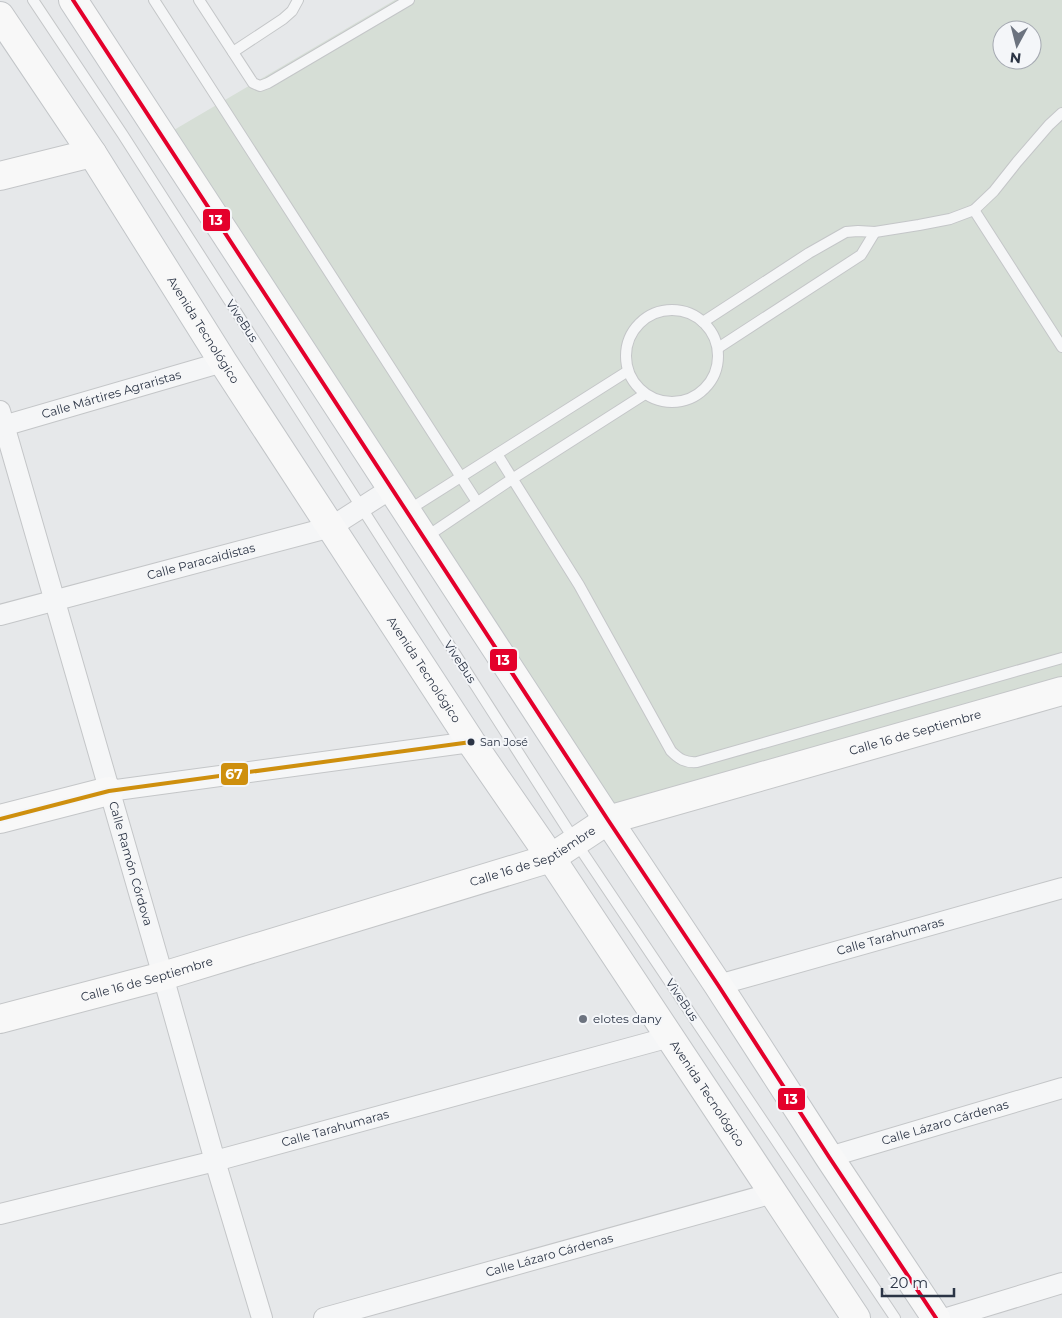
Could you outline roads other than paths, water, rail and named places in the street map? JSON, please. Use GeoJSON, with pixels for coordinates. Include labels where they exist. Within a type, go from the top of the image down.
{"type":"FeatureCollection","features":[{"type":"Feature","properties":{"kind":"main road"},"geometry":{"type":"LineString","coordinates":[[73,0],[608,820],[936,1318]]}},
{"type":"Feature","properties":{"kind":"main road","name":"Avenida Tecnológico"},"geometry":{"type":"LineString","coordinates":[[0,16],[92,152],[224,362],[471,742],[551,858],[856,1318]]}},
{"type":"Feature","properties":{"kind":"main road"},"geometry":{"type":"LineString","coordinates":[[0,176],[92,152]]}},
{"type":"Feature","properties":{"kind":"main road","name":"Calle 16 de Septiembre"},"geometry":{"type":"LineString","coordinates":[[0,1019],[164,976],[551,858],[608,820],[1062,692]]}},
{"type":"Feature","properties":{"kind":"main road"},"geometry":{"type":"LineString","coordinates":[[0,819],[110,791]]}},
{"type":"Feature","properties":{"kind":"street","name":"Calle Mártires Agraristas"},"geometry":{"type":"LineString","coordinates":[[1,421],[224,362]]}},
{"type":"Feature","properties":{"kind":"street","name":"Calle Ramón Córdova"},"geometry":{"type":"LineString","coordinates":[[1,421],[262,1318]]}},
{"type":"Feature","properties":{"kind":"street","name":"Calle Paracaidistas"},"geometry":{"type":"LineString","coordinates":[[0,614],[331,527],[392,488]]}},
{"type":"Feature","properties":{"kind":"street"},"geometry":{"type":"LineString","coordinates":[[110,791],[471,742]]}},
{"type":"Feature","properties":{"kind":"street","name":"Calle Tarahumaras"},"geometry":{"type":"LineString","coordinates":[[718,985],[1062,888]]}},
{"type":"Feature","properties":{"kind":"street","name":"Calle Tarahumaras"},"geometry":{"type":"LineString","coordinates":[[0,1214],[215,1161],[670,1037]]}},
{"type":"Feature","properties":{"kind":"street","name":"Calle Lázaro Cárdenas"},"geometry":{"type":"LineString","coordinates":[[829,1157],[1062,1088]]}},
{"type":"Feature","properties":{"kind":"street","name":"Calle Lázaro Cárdenas"},"geometry":{"type":"LineString","coordinates":[[324,1318],[773,1193]]}},
{"type":"Feature","properties":{"kind":"street"},"geometry":{"type":"LineString","coordinates":[[947,1318],[1062,1283]]}},
{"type":"Feature","properties":{"kind":"lane","name":"ViveBus"},"geometry":{"type":"LineString","coordinates":[[33,0],[123,135],[575,841],[896,1318]]}},
{"type":"Feature","properties":{"kind":"lane"},"geometry":{"type":"LineString","coordinates":[[154,0],[477,502]]}},
{"type":"Feature","properties":{"kind":"lane"},"geometry":{"type":"LineString","coordinates":[[199,0],[253,83],[263,86],[409,0]]}},
{"type":"Feature","properties":{"kind":"lane"},"geometry":{"type":"LineString","coordinates":[[233,52],[284,19],[292,11],[298,0]]}},
{"type":"Feature","properties":{"kind":"lane"},"geometry":{"type":"LineString","coordinates":[[703,322],[809,253],[846,232],[875,232],[950,219],[974,210],[994,191],[1049,125],[1062,113]]}},
{"type":"Feature","properties":{"kind":"lane"},"geometry":{"type":"LineString","coordinates":[[974,210],[1062,347]]}},
{"type":"Feature","properties":{"kind":"lane"},"geometry":{"type":"LineString","coordinates":[[718,348],[861,255],[875,232]]}},
{"type":"Feature","properties":{"kind":"lane"},"geometry":{"type":"LineString","coordinates":[[665,310],[685,312],[703,322],[718,348],[717,366],[710,383],[697,395],[680,402],[661,402],[645,394],[628,371],[626,351],[632,332],[646,318],[665,310]]}},
{"type":"Feature","properties":{"kind":"lane"},"geometry":{"type":"LineString","coordinates":[[407,511],[628,371]]}},
{"type":"Feature","properties":{"kind":"lane"},"geometry":{"type":"LineString","coordinates":[[425,538],[512,479],[645,394]]}},
{"type":"Feature","properties":{"kind":"lane"},"geometry":{"type":"LineString","coordinates":[[497,454],[579,585],[671,751],[679,759],[686,762],[697,762],[1062,658]]}},
{"type":"Feature","properties":{"kind":"place","name":"San José"},"geometry":{"type":"Point","coordinates":[471,742]}},
{"type":"Feature","properties":{"kind":"place","name":"elotes dany"},"geometry":{"type":"Point","coordinates":[583,1019]}}]}
